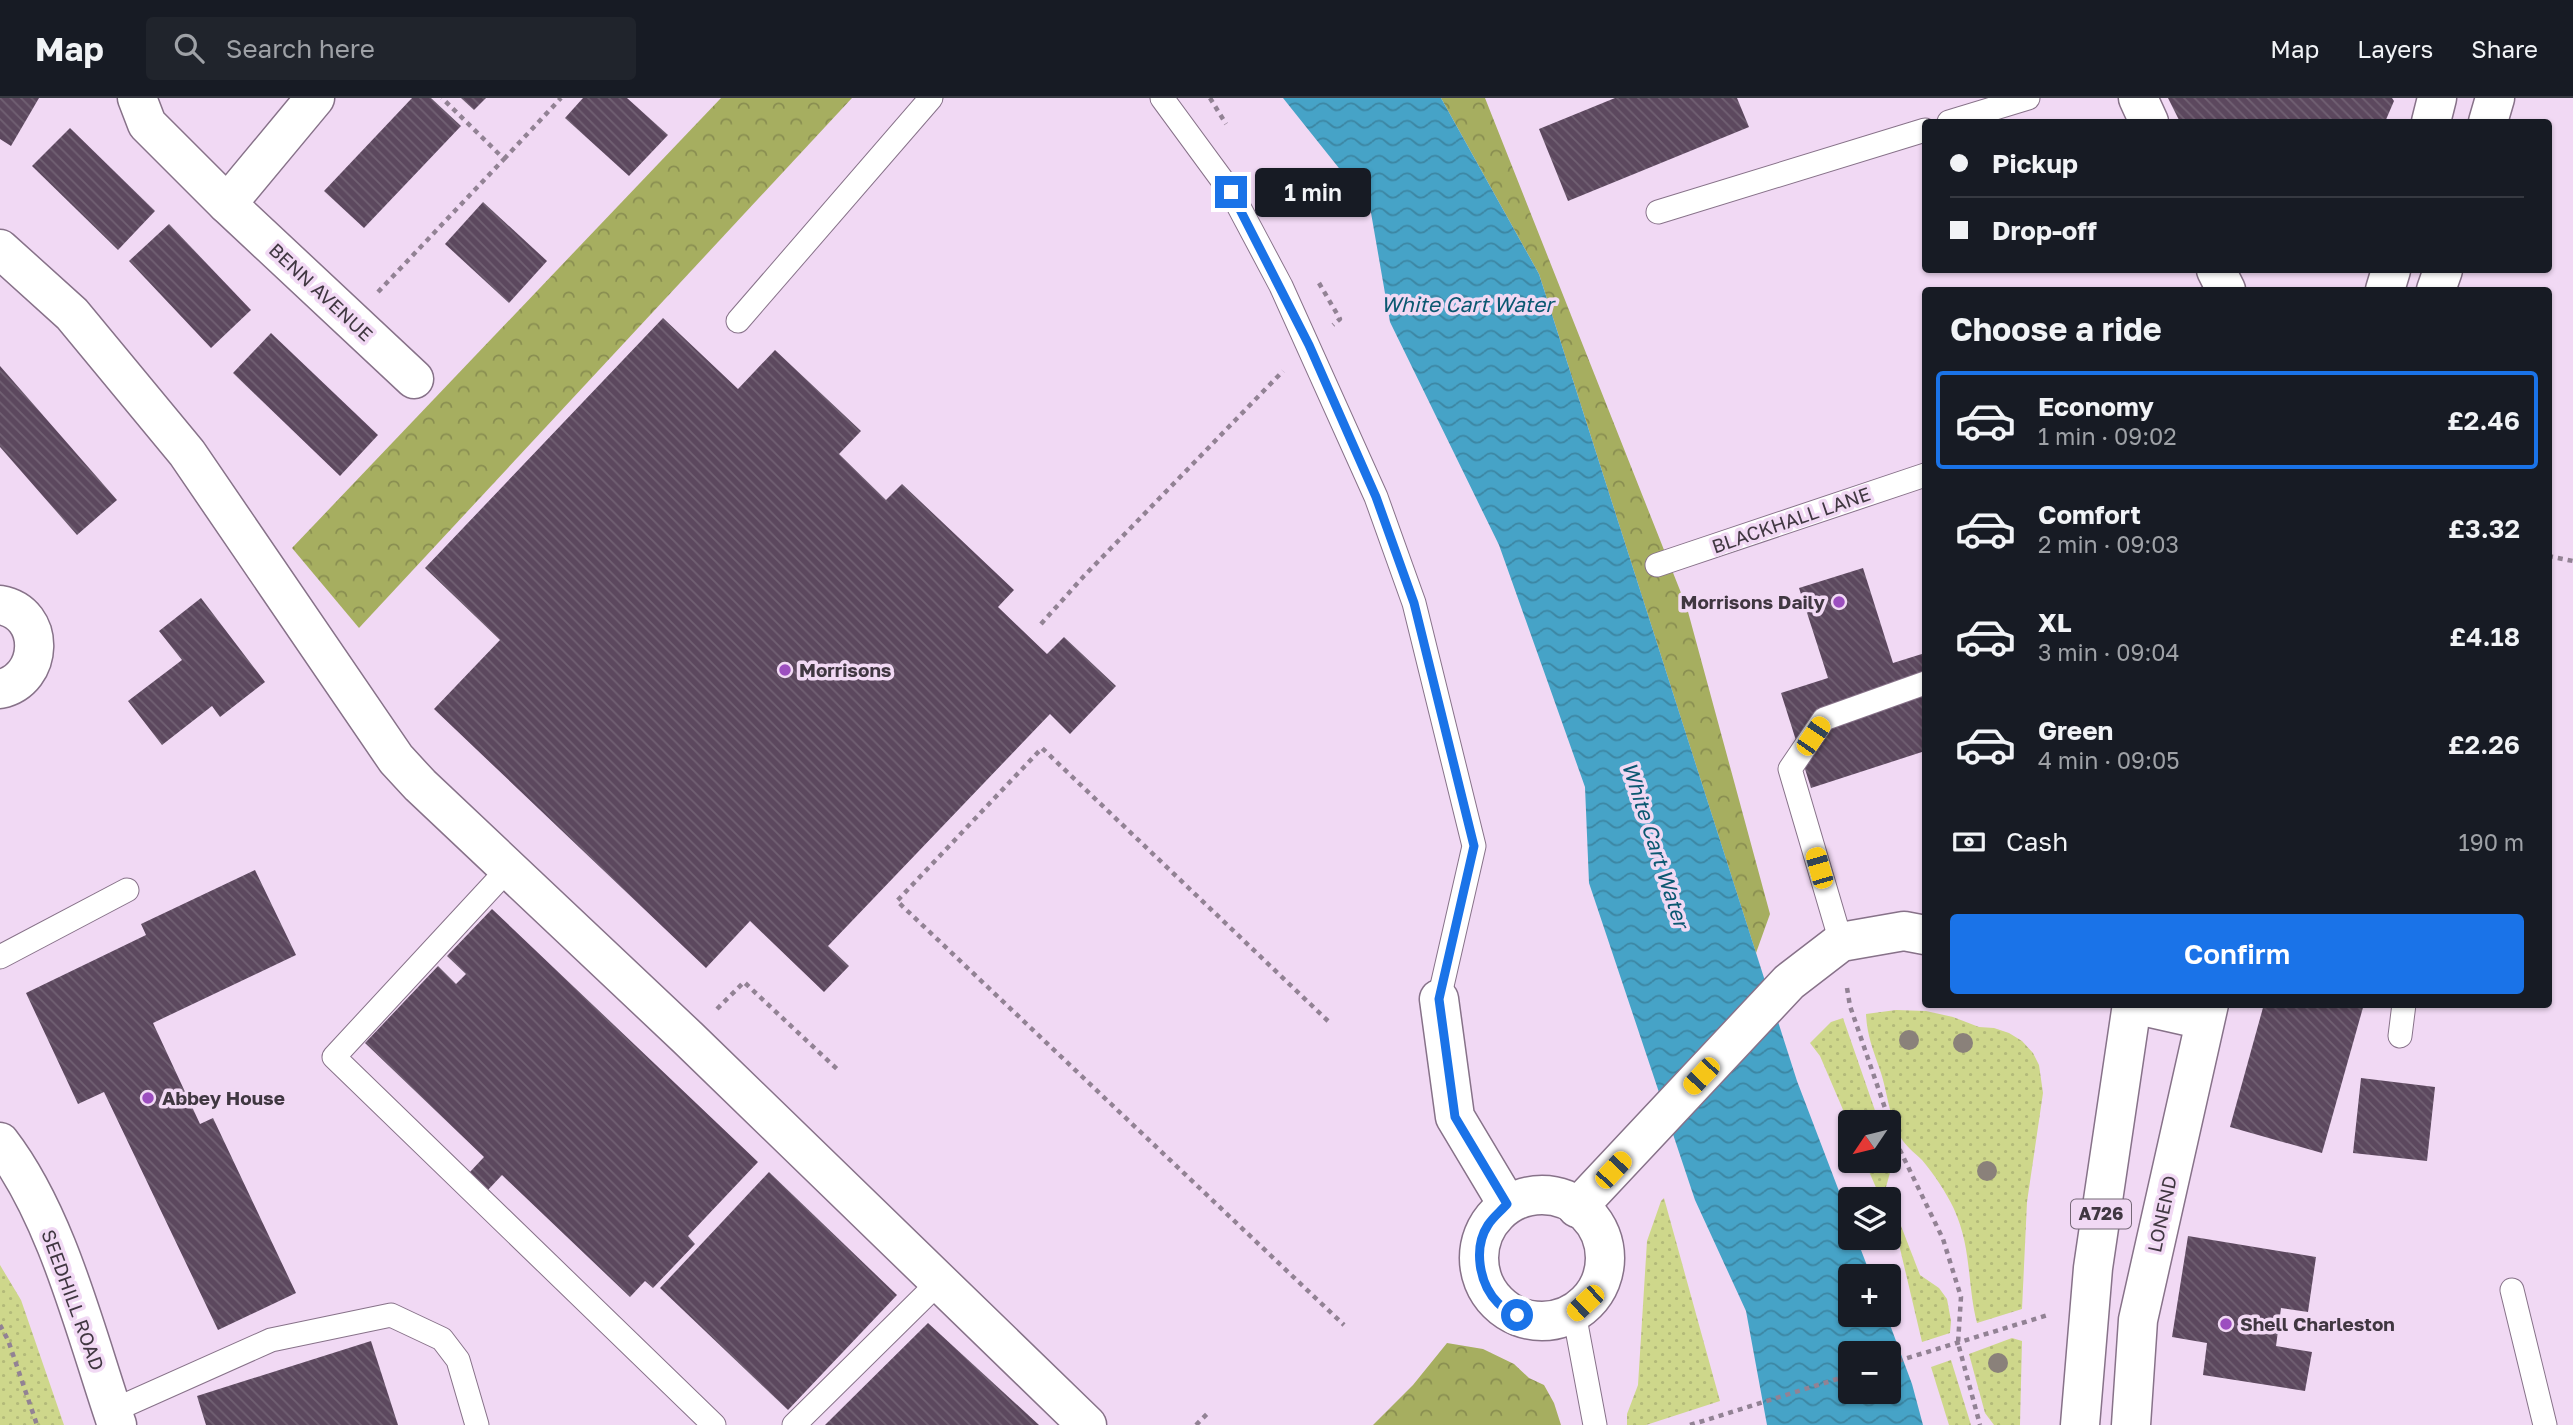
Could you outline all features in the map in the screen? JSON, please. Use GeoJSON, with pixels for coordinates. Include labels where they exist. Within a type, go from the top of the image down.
{"type":"FeatureCollection","features":[{"type":"Feature","properties":{"kind":"street","name":"BENN AVENUE"},"geometry":{"type":"LineString","coordinates":[[136,98],[147,124],[227,204],[414,379]]}},
{"type":"Feature","properties":{"kind":"street"},"geometry":{"type":"LineString","coordinates":[[227,204],[315,98]]}},
{"type":"Feature","properties":{"kind":"street"},"geometry":{"type":"LineString","coordinates":[[2138,98],[2148,119]]}},
{"type":"Feature","properties":{"kind":"street"},"geometry":{"type":"LineString","coordinates":[[2432,119],[2438,98]]}},
{"type":"Feature","properties":{"kind":"street"},"geometry":{"type":"LineString","coordinates":[[2489,119],[2495,98]]}},
{"type":"Feature","properties":{"kind":"street"},"geometry":{"type":"LineString","coordinates":[[0,248],[72,314],[187,453],[396,759],[1087,1425]]}},
{"type":"Feature","properties":{"kind":"street"},"geometry":{"type":"LineString","coordinates":[[0,604],[19,612],[28,622],[34,636],[35,650],[25,675],[14,685],[0,690]]}},
{"type":"Feature","properties":{"kind":"street"},"geometry":{"type":"LineString","coordinates":[[1586,1198],[1789,982],[1841,942],[1904,931],[1922,934]]}},
{"type":"Feature","properties":{"kind":"street"},"geometry":{"type":"LineString","coordinates":[[1439,999],[1455,1117],[1507,1204]]}},
{"type":"Feature","properties":{"kind":"street","name":"A726"},"geometry":{"type":"LineString","coordinates":[[2080,1425],[2093,1268],[2131,1008]]}},
{"type":"Feature","properties":{"kind":"street"},"geometry":{"type":"LineString","coordinates":[[2169,1008],[2206,1012]]}},
{"type":"Feature","properties":{"kind":"street","name":"LONEND"},"geometry":{"type":"LineString","coordinates":[[2131,1425],[2138,1320],[2206,1012]]}},
{"type":"Feature","properties":{"kind":"street","name":"SEEDHILL ROAD"},"geometry":{"type":"LineString","coordinates":[[0,1142],[15,1161],[58,1248],[114,1418]]}},
{"type":"Feature","properties":{"kind":"street"},"geometry":{"type":"LineString","coordinates":[[1550,1194],[1586,1198],[1590,1215],[1602,1233],[1606,1251],[1604,1273],[1596,1293],[1574,1313],[1553,1320],[1531,1320],[1498,1303],[1486,1285],[1480,1268],[1480,1246],[1488,1225],[1507,1204],[1528,1195],[1550,1194]]}},
{"type":"Feature","properties":{"kind":"lane"},"geometry":{"type":"LineString","coordinates":[[738,321],[931,98]]}},
{"type":"Feature","properties":{"kind":"lane"},"geometry":{"type":"LineString","coordinates":[[1162,98],[1231,192],[1309,345],[1376,497],[1414,603],[1474,846],[1439,999]]}},
{"type":"Feature","properties":{"kind":"lane"},"geometry":{"type":"LineString","coordinates":[[1959,119],[2028,98]]}},
{"type":"Feature","properties":{"kind":"lane"},"geometry":{"type":"LineString","coordinates":[[1658,212],[1922,131]]}},
{"type":"Feature","properties":{"kind":"lane","name":"BLACKHALL LANE"},"geometry":{"type":"LineString","coordinates":[[1657,565],[1922,476]]}},
{"type":"Feature","properties":{"kind":"lane"},"geometry":{"type":"LineString","coordinates":[[1841,942],[1790,769],[1824,719],[1922,684]]}},
{"type":"Feature","properties":{"kind":"lane"},"geometry":{"type":"LineString","coordinates":[[509,869],[334,1057],[714,1425]]}},
{"type":"Feature","properties":{"kind":"lane"},"geometry":{"type":"LineString","coordinates":[[0,957],[127,890]]}},
{"type":"Feature","properties":{"kind":"lane"},"geometry":{"type":"LineString","coordinates":[[2400,1036],[2404,1008]]}},
{"type":"Feature","properties":{"kind":"lane"},"geometry":{"type":"LineString","coordinates":[[794,1425],[939,1282]]}},
{"type":"Feature","properties":{"kind":"lane"},"geometry":{"type":"LineString","coordinates":[[2512,1290],[2545,1425]]}},
{"type":"Feature","properties":{"kind":"lane"},"geometry":{"type":"LineString","coordinates":[[1574,1313],[1595,1425]]}},
{"type":"Feature","properties":{"kind":"lane"},"geometry":{"type":"LineString","coordinates":[[114,1418],[271,1340],[391,1315],[442,1339],[458,1360],[477,1425]]}},
{"type":"Feature","properties":{"kind":"path"},"geometry":{"type":"LineString","coordinates":[[442,98],[504,159]]}},
{"type":"Feature","properties":{"kind":"path"},"geometry":{"type":"LineString","coordinates":[[351,320],[561,98]]}},
{"type":"Feature","properties":{"kind":"path"},"geometry":{"type":"LineString","coordinates":[[1210,98],[1231,133]]}},
{"type":"Feature","properties":{"kind":"path"},"geometry":{"type":"LineString","coordinates":[[1041,624],[1084,576],[1309,345],[1340,319],[1313,273]]}},
{"type":"Feature","properties":{"kind":"path"},"geometry":{"type":"LineString","coordinates":[[2552,557],[2573,561]]}},
{"type":"Feature","properties":{"kind":"path"},"geometry":{"type":"LineString","coordinates":[[1328,1021],[1042,748],[897,901],[1344,1325]]}},
{"type":"Feature","properties":{"kind":"path"},"geometry":{"type":"LineString","coordinates":[[1841,942],[1850,1006],[1898,1146],[1943,1239],[1961,1297],[1958,1343],[1980,1425]]}},
{"type":"Feature","properties":{"kind":"path"},"geometry":{"type":"LineString","coordinates":[[688,1038],[744,982],[838,1070]]}},
{"type":"Feature","properties":{"kind":"path"},"geometry":{"type":"LineString","coordinates":[[1901,1360],[2090,1301]]}},
{"type":"Feature","properties":{"kind":"path"},"geometry":{"type":"LineString","coordinates":[[0,1325],[8,1340],[37,1425]]}},
{"type":"Feature","properties":{"kind":"path"},"geometry":{"type":"LineString","coordinates":[[1690,1425],[1838,1380]]}},
{"type":"Feature","properties":{"kind":"path"},"geometry":{"type":"LineString","coordinates":[[1196,1425],[1208,1413]]}},
{"type":"Feature","properties":{"kind":"green space"},"geometry":{"type":"Polygon","coordinates":[[[721,98],[852,98],[359,628],[292,548],[721,98]]]}},
{"type":"Feature","properties":{"kind":"green space"},"geometry":{"type":"Polygon","coordinates":[[[1441,98],[1485,98],[1687,608],[1770,914],[1756,953],[1539,274],[1441,98]]]}},
{"type":"Feature","properties":{"kind":"green space"},"geometry":{"type":"Polygon","coordinates":[[[1896,1010],[1926,1011],[1953,1017],[1979,1027],[2009,1033],[2022,1041],[2033,1053],[2039,1065],[2043,1093],[2027,1202],[2022,1309],[1977,1323],[1967,1252],[1960,1224],[1940,1183],[1901,1138],[1901,1110],[1891,1110],[1869,1036],[1866,1014],[1896,1010]]]}},
{"type":"Feature","properties":{"kind":"green space"},"geometry":{"type":"Polygon","coordinates":[[[1843,1018],[1875,1110],[1843,1110],[1820,1056],[1810,1043],[1831,1022],[1843,1018]]]}},
{"type":"Feature","properties":{"kind":"green space"},"geometry":{"type":"Polygon","coordinates":[[[1870,1173],[1890,1173],[1886,1187],[1876,1187],[1870,1173]]]}},
{"type":"Feature","properties":{"kind":"green space"},"geometry":{"type":"Polygon","coordinates":[[[1664,1198],[1720,1401],[1646,1425],[1627,1425],[1627,1414],[1638,1385],[1647,1241],[1664,1198]]]}},
{"type":"Feature","properties":{"kind":"green space"},"geometry":{"type":"Polygon","coordinates":[[[1901,1226],[1920,1275],[1939,1288],[1947,1299],[1951,1321],[1950,1333],[1922,1342],[1900,1250],[1901,1226]]]}},
{"type":"Feature","properties":{"kind":"green space"},"geometry":{"type":"Polygon","coordinates":[[[0,1265],[21,1300],[64,1425],[0,1425],[0,1265]]]}},
{"type":"Feature","properties":{"kind":"green space"},"geometry":{"type":"Polygon","coordinates":[[[2012,1338],[2022,1341],[2020,1425],[1994,1425],[1985,1413],[1969,1354],[2012,1338]]]}},
{"type":"Feature","properties":{"kind":"green space"},"geometry":{"type":"Polygon","coordinates":[[[1447,1343],[1483,1349],[1514,1364],[1529,1378],[1544,1385],[1554,1403],[1561,1425],[1373,1425],[1413,1385],[1447,1343]]]}},
{"type":"Feature","properties":{"kind":"green space"},"geometry":{"type":"Polygon","coordinates":[[[1951,1360],[1971,1425],[1949,1425],[1931,1367],[1951,1360]]]}},
{"type":"Feature","properties":{"kind":"water","name":"White Cart Water"},"geometry":{"type":"Polygon","coordinates":[[[1283,98],[1441,98],[1539,274],[1797,1081],[1838,1189],[1838,1250],[1861,1250],[1866,1264],[1838,1264],[1838,1327],[1891,1327],[1896,1341],[1838,1341],[1838,1404],[1901,1404],[1901,1354],[1923,1425],[1767,1425],[1746,1311],[1695,1200],[1589,883],[1585,787],[1499,545],[1390,322],[1370,207],[1283,98]]]}},
{"type":"Feature","properties":{"kind":"building"},"geometry":{"type":"Polygon","coordinates":[[[0,98],[39,98],[11,146],[0,139],[0,98]]]}},
{"type":"Feature","properties":{"kind":"building"},"geometry":{"type":"Polygon","coordinates":[[[412,98],[431,98],[461,126],[364,228],[324,191],[412,98]]]}},
{"type":"Feature","properties":{"kind":"building"},"geometry":{"type":"Polygon","coordinates":[[[461,98],[486,98],[474,110],[461,98]]]}},
{"type":"Feature","properties":{"kind":"building"},"geometry":{"type":"Polygon","coordinates":[[[583,98],[627,98],[668,135],[629,176],[565,118],[583,98]]]}},
{"type":"Feature","properties":{"kind":"building"},"geometry":{"type":"Polygon","coordinates":[[[1615,98],[1737,98],[1749,127],[1568,201],[1539,129],[1615,98]]]}},
{"type":"Feature","properties":{"kind":"building"},"geometry":{"type":"Polygon","coordinates":[[[2168,98],[2392,98],[2394,101],[2386,119],[2178,119],[2168,98]]]}},
{"type":"Feature","properties":{"kind":"building"},"geometry":{"type":"Polygon","coordinates":[[[70,128],[155,211],[118,250],[32,166],[70,128]]]}},
{"type":"Feature","properties":{"kind":"building"},"geometry":{"type":"Polygon","coordinates":[[[483,202],[547,261],[509,303],[445,244],[483,202]]]}},
{"type":"Feature","properties":{"kind":"building"},"geometry":{"type":"Polygon","coordinates":[[[169,224],[251,310],[211,348],[129,261],[169,224]]]}},
{"type":"Feature","properties":{"kind":"building","name":"Morrisons"},"geometry":{"type":"Polygon","coordinates":[[[663,318],[738,389],[775,350],[861,431],[839,454],[886,500],[902,484],[1014,590],[998,607],[1047,654],[1064,637],[1116,686],[1070,734],[1050,714],[828,946],[849,966],[824,992],[750,921],[706,968],[434,709],[500,640],[425,568],[663,318]]]}},
{"type":"Feature","properties":{"kind":"building"},"geometry":{"type":"Polygon","coordinates":[[[271,333],[378,435],[340,476],[233,373],[271,333]]]}},
{"type":"Feature","properties":{"kind":"building"},"geometry":{"type":"Polygon","coordinates":[[[0,366],[117,500],[77,535],[0,447],[0,366]]]}},
{"type":"Feature","properties":{"kind":"building"},"geometry":{"type":"Polygon","coordinates":[[[1863,568],[1893,663],[1922,654],[1922,752],[1811,788],[1781,693],[1828,678],[1799,588],[1863,568]]]}},
{"type":"Feature","properties":{"kind":"building"},"geometry":{"type":"Polygon","coordinates":[[[201,598],[265,682],[220,717],[212,706],[162,745],[128,701],[182,660],[159,631],[201,598]]]}},
{"type":"Feature","properties":{"kind":"building","name":"Abbey House"},"geometry":{"type":"Polygon","coordinates":[[[255,870],[296,955],[153,1023],[200,1124],[213,1118],[296,1293],[218,1330],[104,1092],[78,1104],[26,993],[146,935],[141,924],[255,870]]]}},
{"type":"Feature","properties":{"kind":"building"},"geometry":{"type":"Polygon","coordinates":[[[492,909],[758,1162],[688,1236],[695,1244],[653,1288],[645,1281],[630,1297],[502,1175],[487,1191],[469,1173],[484,1157],[365,1043],[438,966],[456,984],[466,974],[447,956],[492,909]]]}},
{"type":"Feature","properties":{"kind":"building"},"geometry":{"type":"Polygon","coordinates":[[[2263,1008],[2363,1008],[2322,1153],[2230,1127],[2263,1008]]]}},
{"type":"Feature","properties":{"kind":"building"},"geometry":{"type":"Polygon","coordinates":[[[2361,1078],[2435,1087],[2427,1161],[2353,1153],[2361,1078]]]}},
{"type":"Feature","properties":{"kind":"building"},"geometry":{"type":"Polygon","coordinates":[[[769,1172],[897,1295],[788,1410],[660,1288],[769,1172]]]}},
{"type":"Feature","properties":{"kind":"building","name":"Shell Charleston"},"geometry":{"type":"Polygon","coordinates":[[[2188,1236],[2316,1257],[2308,1312],[2281,1308],[2276,1346],[2312,1352],[2305,1391],[2203,1375],[2207,1343],[2172,1337],[2188,1236]]]}},
{"type":"Feature","properties":{"kind":"building"},"geometry":{"type":"Polygon","coordinates":[[[928,1323],[1039,1425],[825,1425],[928,1323]]]}},
{"type":"Feature","properties":{"kind":"building"},"geometry":{"type":"Polygon","coordinates":[[[371,1341],[398,1425],[206,1425],[197,1396],[371,1341]]]}},
{"type":"Feature","properties":{"kind":"place","name":"Morrisons Daily"},"geometry":{"type":"Point","coordinates":[1839,602]}},
{"type":"Feature","properties":{"kind":"place","name":"Morrisons"},"geometry":{"type":"Point","coordinates":[785,670]}},
{"type":"Feature","properties":{"kind":"place","name":"Abbey House"},"geometry":{"type":"Point","coordinates":[148,1098]}},
{"type":"Feature","properties":{"kind":"place","name":"Shell Charleston"},"geometry":{"type":"Point","coordinates":[2226,1324]}},
{"type":"Feature","properties":{"kind":"route"},"geometry":{"type":"LineString","coordinates":[[1231,192],[1309,345],[1376,497],[1414,603],[1474,846],[1439,999],[1455,1117],[1507,1204],[1488,1225],[1480,1246],[1480,1268],[1486,1285],[1498,1303],[1517,1315]]}}]}
